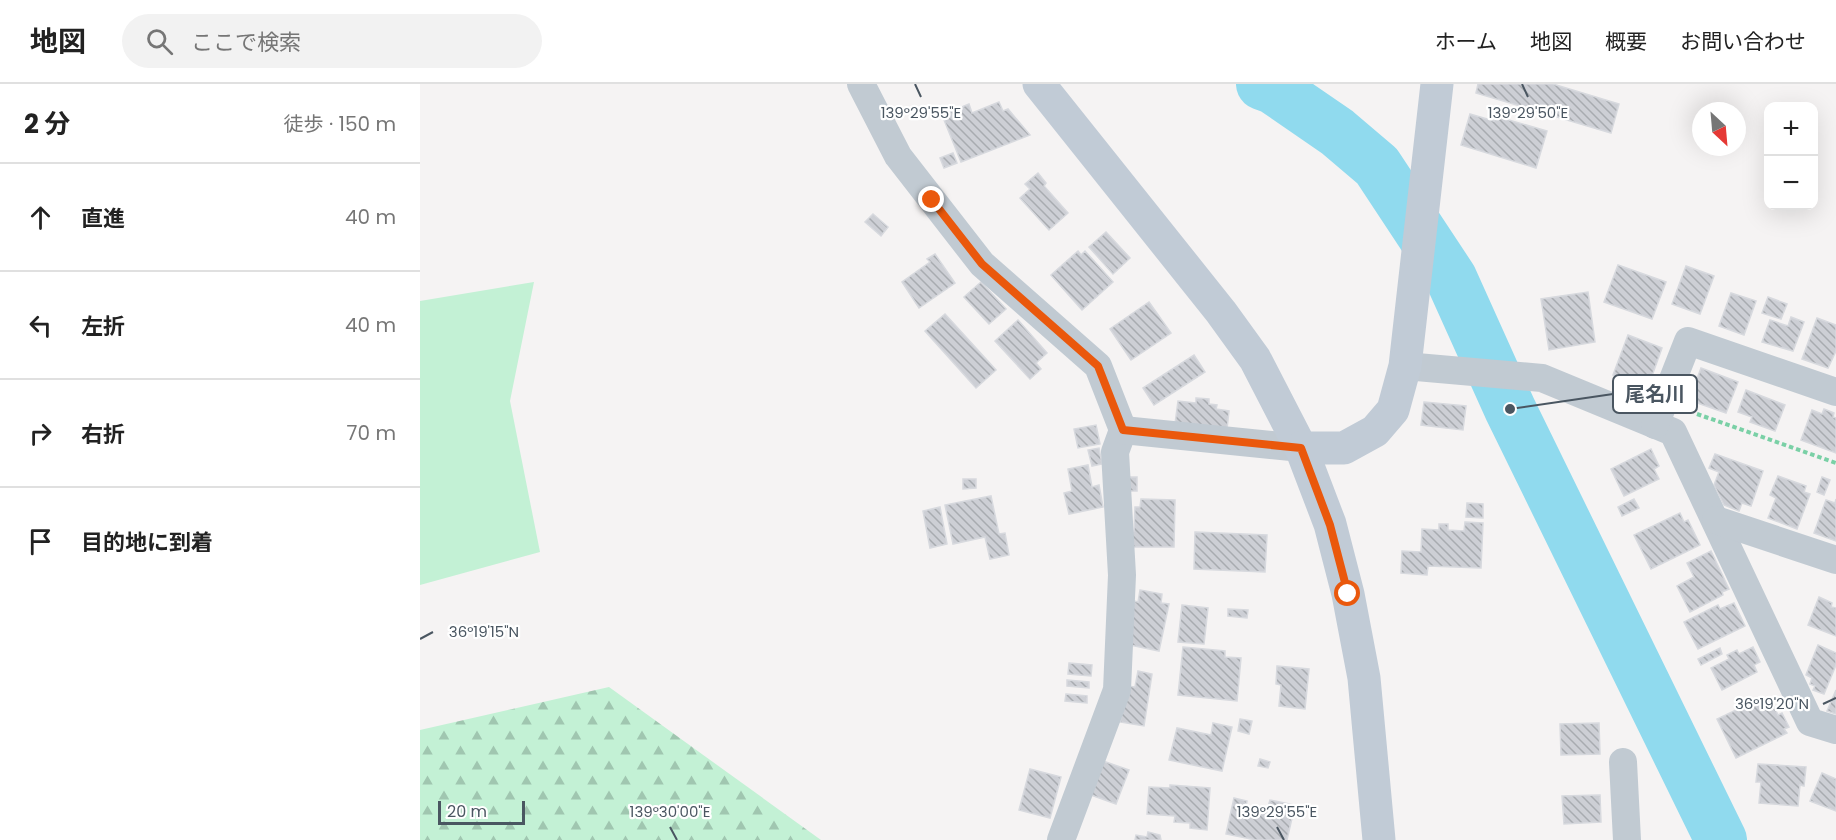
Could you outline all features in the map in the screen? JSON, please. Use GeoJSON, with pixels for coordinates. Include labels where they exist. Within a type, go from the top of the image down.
{"type":"FeatureCollection","features":[{"type":"Feature","properties":{"kind":"street"},"geometry":{"type":"LineString","coordinates":[[861,84],[898,156],[982,264],[1098,366],[1123,430],[1114,452],[1122,575],[1117,690],[1061,840]]}},
{"type":"Feature","properties":{"kind":"street"},"geometry":{"type":"LineString","coordinates":[[1039,84],[1235,331],[1255,359],[1301,448],[1330,525],[1348,594],[1364,678],[1379,840]]}},
{"type":"Feature","properties":{"kind":"street"},"geometry":{"type":"LineString","coordinates":[[1123,430],[1301,448],[1344,448],[1375,430],[1393,410],[1405,366],[1437,84]]}},
{"type":"Feature","properties":{"kind":"street"},"geometry":{"type":"LineString","coordinates":[[1660,414],[1688,341],[1836,392]]}},
{"type":"Feature","properties":{"kind":"street"},"geometry":{"type":"LineString","coordinates":[[1405,366],[1542,378],[1660,414],[1673,432],[1716,520],[1810,722],[1836,730]]}},
{"type":"Feature","properties":{"kind":"street"},"geometry":{"type":"LineString","coordinates":[[1716,520],[1836,560]]}},
{"type":"Feature","properties":{"kind":"street"},"geometry":{"type":"LineString","coordinates":[[1623,762],[1627,840]]}},
{"type":"Feature","properties":{"kind":"path"},"geometry":{"type":"LineString","coordinates":[[1660,414],[1836,463]]}},
{"type":"Feature","properties":{"kind":"green space"},"geometry":{"type":"Polygon","coordinates":[[[534,282],[510,401],[540,552],[420,585],[420,301],[534,282]]]}},
{"type":"Feature","properties":{"kind":"green space"},"geometry":{"type":"Polygon","coordinates":[[[609,687],[821,840],[420,840],[420,730],[609,687]]]}},
{"type":"Feature","properties":{"kind":"building"},"geometry":{"type":"Polygon","coordinates":[[[1478,84],[1553,84],[1619,104],[1611,133],[1476,93],[1478,84]]]}},
{"type":"Feature","properties":{"kind":"building"},"geometry":{"type":"Polygon","coordinates":[[[999,102],[1003,111],[1008,109],[1030,135],[961,162],[942,115],[969,104],[972,113],[999,102]]]}},
{"type":"Feature","properties":{"kind":"building"},"geometry":{"type":"Polygon","coordinates":[[[1470,114],[1494,121],[1495,116],[1547,131],[1536,168],[1461,145],[1470,114]]]}},
{"type":"Feature","properties":{"kind":"building"},"geometry":{"type":"Polygon","coordinates":[[[953,153],[957,163],[944,168],[940,158],[953,153]]]}},
{"type":"Feature","properties":{"kind":"building"},"geometry":{"type":"Polygon","coordinates":[[[1038,173],[1046,183],[1044,186],[1068,213],[1049,230],[1020,198],[1030,189],[1025,184],[1038,173]]]}},
{"type":"Feature","properties":{"kind":"building"},"geometry":{"type":"Polygon","coordinates":[[[873,214],[888,227],[881,236],[865,222],[873,214]]]}},
{"type":"Feature","properties":{"kind":"building"},"geometry":{"type":"Polygon","coordinates":[[[1106,232],[1130,258],[1113,274],[1089,247],[1106,232]]]}},
{"type":"Feature","properties":{"kind":"building"},"geometry":{"type":"Polygon","coordinates":[[[1078,251],[1081,255],[1085,251],[1113,282],[1082,310],[1051,275],[1078,251]]]}},
{"type":"Feature","properties":{"kind":"building"},"geometry":{"type":"Polygon","coordinates":[[[935,254],[955,283],[919,308],[902,282],[930,262],[927,259],[935,254]]]}},
{"type":"Feature","properties":{"kind":"building"},"geometry":{"type":"Polygon","coordinates":[[[1618,265],[1666,282],[1652,319],[1604,302],[1618,265]]]}},
{"type":"Feature","properties":{"kind":"building"},"geometry":{"type":"Polygon","coordinates":[[[1686,266],[1714,276],[1700,314],[1672,304],[1686,266]]]}},
{"type":"Feature","properties":{"kind":"building"},"geometry":{"type":"Polygon","coordinates":[[[981,282],[1006,309],[989,324],[964,297],[981,282]]]}},
{"type":"Feature","properties":{"kind":"building"},"geometry":{"type":"Polygon","coordinates":[[[1588,292],[1595,342],[1549,350],[1541,299],[1588,292]]]}},
{"type":"Feature","properties":{"kind":"building"},"geometry":{"type":"Polygon","coordinates":[[[1731,293],[1756,301],[1744,335],[1719,326],[1731,293]]]}},
{"type":"Feature","properties":{"kind":"building"},"geometry":{"type":"Polygon","coordinates":[[[1768,297],[1787,304],[1781,319],[1762,313],[1768,297]]]}},
{"type":"Feature","properties":{"kind":"building"},"geometry":{"type":"Polygon","coordinates":[[[1149,302],[1171,333],[1131,360],[1110,329],[1149,302]]]}},
{"type":"Feature","properties":{"kind":"building"},"geometry":{"type":"Polygon","coordinates":[[[945,314],[996,370],[976,388],[925,331],[945,314]]]}},
{"type":"Feature","properties":{"kind":"building"},"geometry":{"type":"Polygon","coordinates":[[[1791,317],[1804,322],[1793,351],[1762,342],[1770,320],[1788,326],[1791,317]]]}},
{"type":"Feature","properties":{"kind":"building"},"geometry":{"type":"Polygon","coordinates":[[[1817,318],[1836,325],[1836,351],[1828,368],[1802,359],[1817,318]]]}},
{"type":"Feature","properties":{"kind":"building"},"geometry":{"type":"Polygon","coordinates":[[[1018,320],[1047,353],[1036,363],[1041,369],[1030,379],[995,341],[1018,320]]]}},
{"type":"Feature","properties":{"kind":"building"},"geometry":{"type":"Polygon","coordinates":[[[1628,335],[1662,348],[1648,387],[1613,375],[1628,335]]]}},
{"type":"Feature","properties":{"kind":"building"},"geometry":{"type":"Polygon","coordinates":[[[1194,355],[1205,372],[1154,405],[1143,388],[1194,355]]]}},
{"type":"Feature","properties":{"kind":"building"},"geometry":{"type":"Polygon","coordinates":[[[1701,368],[1738,382],[1726,413],[1689,400],[1701,368]]]}},
{"type":"Feature","properties":{"kind":"building"},"geometry":{"type":"Polygon","coordinates":[[[1746,390],[1785,405],[1775,431],[1750,422],[1752,417],[1738,412],[1746,390]]]}},
{"type":"Feature","properties":{"kind":"building"},"geometry":{"type":"Polygon","coordinates":[[[1196,398],[1209,399],[1209,404],[1217,405],[1216,409],[1229,411],[1227,429],[1175,424],[1178,401],[1196,403],[1196,398]]]}},
{"type":"Feature","properties":{"kind":"building"},"geometry":{"type":"Polygon","coordinates":[[[1424,402],[1466,406],[1463,430],[1421,425],[1424,402]]]}},
{"type":"Feature","properties":{"kind":"building"},"geometry":{"type":"Polygon","coordinates":[[[1824,409],[1834,413],[1833,417],[1836,418],[1836,453],[1801,440],[1812,410],[1822,414],[1824,409]]]}},
{"type":"Feature","properties":{"kind":"building"},"geometry":{"type":"Polygon","coordinates":[[[1096,425],[1100,444],[1078,448],[1074,429],[1096,425]]]}},
{"type":"Feature","properties":{"kind":"building"},"geometry":{"type":"Polygon","coordinates":[[[1099,448],[1102,464],[1092,466],[1088,450],[1099,448]]]}},
{"type":"Feature","properties":{"kind":"building"},"geometry":{"type":"Polygon","coordinates":[[[1651,449],[1659,466],[1654,469],[1659,479],[1624,496],[1611,469],[1651,449]]]}},
{"type":"Feature","properties":{"kind":"building"},"geometry":{"type":"Polygon","coordinates":[[[1715,454],[1763,471],[1751,506],[1742,503],[1739,511],[1724,505],[1714,485],[1719,472],[1709,468],[1715,454]]]}},
{"type":"Feature","properties":{"kind":"building"},"geometry":{"type":"Polygon","coordinates":[[[1088,465],[1092,487],[1099,485],[1103,507],[1069,514],[1064,493],[1072,491],[1068,469],[1088,465]]]}},
{"type":"Feature","properties":{"kind":"building"},"geometry":{"type":"Polygon","coordinates":[[[1778,476],[1806,486],[1804,492],[1810,494],[1797,529],[1768,518],[1776,498],[1770,495],[1778,476]]]}},
{"type":"Feature","properties":{"kind":"building"},"geometry":{"type":"Polygon","coordinates":[[[1126,477],[1137,477],[1137,491],[1126,491],[1126,477]]]}},
{"type":"Feature","properties":{"kind":"building"},"geometry":{"type":"Polygon","coordinates":[[[1822,477],[1830,480],[1824,495],[1817,492],[1822,477]]]}},
{"type":"Feature","properties":{"kind":"building"},"geometry":{"type":"Polygon","coordinates":[[[963,479],[976,479],[976,488],[963,489],[963,479]]]}},
{"type":"Feature","properties":{"kind":"building"},"geometry":{"type":"Polygon","coordinates":[[[991,496],[999,534],[1005,533],[1009,555],[990,559],[985,537],[953,544],[945,505],[991,496]]]}},
{"type":"Feature","properties":{"kind":"building"},"geometry":{"type":"Polygon","coordinates":[[[1141,499],[1175,500],[1174,547],[1128,547],[1129,531],[1134,531],[1135,507],[1140,507],[1141,499]]]}},
{"type":"Feature","properties":{"kind":"building"},"geometry":{"type":"Polygon","coordinates":[[[1634,499],[1639,508],[1622,516],[1618,507],[1634,499]]]}},
{"type":"Feature","properties":{"kind":"building"},"geometry":{"type":"Polygon","coordinates":[[[1836,499],[1836,541],[1814,533],[1826,500],[1835,503],[1836,499]]]}},
{"type":"Feature","properties":{"kind":"building"},"geometry":{"type":"Polygon","coordinates":[[[1467,503],[1483,504],[1483,518],[1466,517],[1467,503]]]}},
{"type":"Feature","properties":{"kind":"building"},"geometry":{"type":"Polygon","coordinates":[[[940,507],[947,544],[930,548],[923,511],[940,507]]]}},
{"type":"Feature","properties":{"kind":"building"},"geometry":{"type":"Polygon","coordinates":[[[1680,513],[1684,522],[1688,520],[1700,545],[1651,569],[1634,535],[1680,513]]]}},
{"type":"Feature","properties":{"kind":"building"},"geometry":{"type":"Polygon","coordinates":[[[1465,522],[1483,523],[1481,568],[1428,566],[1427,575],[1401,573],[1402,551],[1421,552],[1422,529],[1439,530],[1439,524],[1448,524],[1448,530],[1464,531],[1465,522]]]}},
{"type":"Feature","properties":{"kind":"building"},"geometry":{"type":"Polygon","coordinates":[[[1195,532],[1267,535],[1265,572],[1194,569],[1195,532]]]}},
{"type":"Feature","properties":{"kind":"building"},"geometry":{"type":"Polygon","coordinates":[[[1711,551],[1729,589],[1722,592],[1723,595],[1690,612],[1677,586],[1694,577],[1687,563],[1711,551]]]}},
{"type":"Feature","properties":{"kind":"building"},"geometry":{"type":"Polygon","coordinates":[[[1140,590],[1162,594],[1161,603],[1169,604],[1159,651],[1125,644],[1134,601],[1138,602],[1140,590]]]}},
{"type":"Feature","properties":{"kind":"building"},"geometry":{"type":"Polygon","coordinates":[[[1819,597],[1832,603],[1831,607],[1836,608],[1836,636],[1808,625],[1819,597]]]}},
{"type":"Feature","properties":{"kind":"building"},"geometry":{"type":"Polygon","coordinates":[[[1734,603],[1745,626],[1698,649],[1684,622],[1718,605],[1720,609],[1734,603]]]}},
{"type":"Feature","properties":{"kind":"building"},"geometry":{"type":"Polygon","coordinates":[[[1182,605],[1208,608],[1204,644],[1178,642],[1182,605]]]}},
{"type":"Feature","properties":{"kind":"building"},"geometry":{"type":"Polygon","coordinates":[[[1228,609],[1248,610],[1247,618],[1228,616],[1228,609]]]}},
{"type":"Feature","properties":{"kind":"building"},"geometry":{"type":"Polygon","coordinates":[[[1818,645],[1836,653],[1836,665],[1824,694],[1813,690],[1815,686],[1810,684],[1812,678],[1806,675],[1818,645]]]}},
{"type":"Feature","properties":{"kind":"building"},"geometry":{"type":"Polygon","coordinates":[[[1183,647],[1225,651],[1225,657],[1241,658],[1237,701],[1178,695],[1183,647]]]}},
{"type":"Feature","properties":{"kind":"building"},"geometry":{"type":"Polygon","coordinates":[[[1753,647],[1760,662],[1754,665],[1757,672],[1722,690],[1711,668],[1729,659],[1727,655],[1737,650],[1739,654],[1753,647]]]}},
{"type":"Feature","properties":{"kind":"building"},"geometry":{"type":"Polygon","coordinates":[[[1720,648],[1722,654],[1701,665],[1698,659],[1720,648]]]}},
{"type":"Feature","properties":{"kind":"building"},"geometry":{"type":"Polygon","coordinates":[[[1069,663],[1092,665],[1091,676],[1068,674],[1069,663]]]}},
{"type":"Feature","properties":{"kind":"building"},"geometry":{"type":"Polygon","coordinates":[[[1277,666],[1309,669],[1305,709],[1279,706],[1281,685],[1276,684],[1277,666]]]}},
{"type":"Feature","properties":{"kind":"building"},"geometry":{"type":"Polygon","coordinates":[[[1138,671],[1152,674],[1144,726],[1120,722],[1127,686],[1135,687],[1138,671]]]}},
{"type":"Feature","properties":{"kind":"building"},"geometry":{"type":"Polygon","coordinates":[[[1067,680],[1089,682],[1089,688],[1067,686],[1067,680]]]}},
{"type":"Feature","properties":{"kind":"building"},"geometry":{"type":"Polygon","coordinates":[[[1836,690],[1836,714],[1827,711],[1836,690]]]}},
{"type":"Feature","properties":{"kind":"building"},"geometry":{"type":"Polygon","coordinates":[[[1066,694],[1087,696],[1087,703],[1065,701],[1066,694]]]}},
{"type":"Feature","properties":{"kind":"building"},"geometry":{"type":"Polygon","coordinates":[[[1770,698],[1778,715],[1782,713],[1789,727],[1784,729],[1787,733],[1736,758],[1717,719],[1757,700],[1759,704],[1770,698]]]}},
{"type":"Feature","properties":{"kind":"building"},"geometry":{"type":"Polygon","coordinates":[[[1240,719],[1252,721],[1249,734],[1238,731],[1240,719]]]}},
{"type":"Feature","properties":{"kind":"building"},"geometry":{"type":"Polygon","coordinates":[[[1213,723],[1232,727],[1222,771],[1169,760],[1177,728],[1211,735],[1213,723]]]}},
{"type":"Feature","properties":{"kind":"building"},"geometry":{"type":"Polygon","coordinates":[[[1599,723],[1600,754],[1561,755],[1560,724],[1599,723]]]}},
{"type":"Feature","properties":{"kind":"building"},"geometry":{"type":"Polygon","coordinates":[[[1260,759],[1270,762],[1268,768],[1258,766],[1260,759]]]}},
{"type":"Feature","properties":{"kind":"building"},"geometry":{"type":"Polygon","coordinates":[[[1103,761],[1129,770],[1116,804],[1091,795],[1103,761]]]}},
{"type":"Feature","properties":{"kind":"building"},"geometry":{"type":"Polygon","coordinates":[[[1758,764],[1806,767],[1804,786],[1800,785],[1798,806],[1759,803],[1761,782],[1756,782],[1758,764]]]}},
{"type":"Feature","properties":{"kind":"building"},"geometry":{"type":"Polygon","coordinates":[[[1030,769],[1061,777],[1050,818],[1019,810],[1030,769]]]}},
{"type":"Feature","properties":{"kind":"building"},"geometry":{"type":"Polygon","coordinates":[[[1822,773],[1836,779],[1836,811],[1810,801],[1822,773]]]}},
{"type":"Feature","properties":{"kind":"building"},"geometry":{"type":"Polygon","coordinates":[[[1170,785],[1210,788],[1207,830],[1190,828],[1190,823],[1174,822],[1175,816],[1147,814],[1149,787],[1170,788],[1170,785]]]}},
{"type":"Feature","properties":{"kind":"building"},"geometry":{"type":"Polygon","coordinates":[[[1600,795],[1601,822],[1564,824],[1562,796],[1600,795]]]}},
{"type":"Feature","properties":{"kind":"building"},"geometry":{"type":"Polygon","coordinates":[[[1234,798],[1247,801],[1246,806],[1267,810],[1270,800],[1295,805],[1287,840],[1256,840],[1226,834],[1234,798]]]}},
{"type":"Feature","properties":{"kind":"building"},"geometry":{"type":"Polygon","coordinates":[[[1148,832],[1160,835],[1161,840],[1135,840],[1136,835],[1147,837],[1148,832]]]}},
{"type":"Feature","properties":{"kind":"waterway"},"geometry":{"type":"LineString","coordinates":[[1262,84],[1273,88],[1337,132],[1377,166],[1451,278],[1510,409],[1721,840]]}},
{"type":"Feature","properties":{"kind":"place","name":"尾名川"},"geometry":{"type":"Point","coordinates":[1510,409]}},
{"type":"Feature","properties":{"kind":"route"},"geometry":{"type":"LineString","coordinates":[[932,200],[982,264],[1098,366],[1123,430],[1301,448],[1330,525],[1348,594]]}}]}
